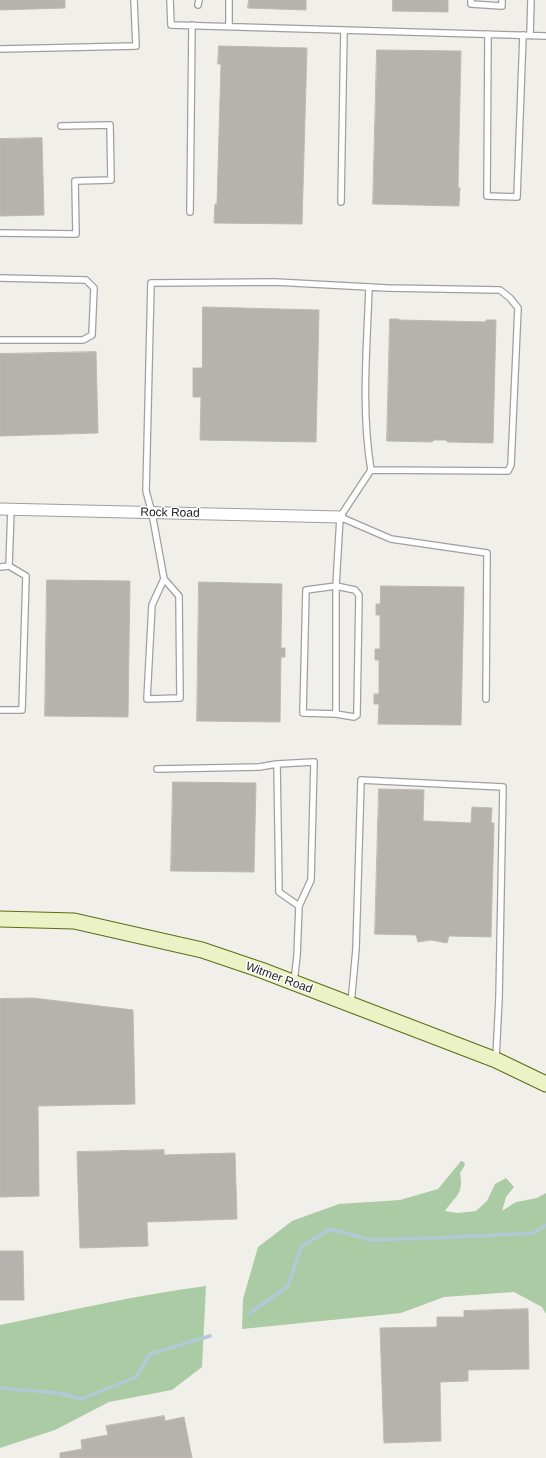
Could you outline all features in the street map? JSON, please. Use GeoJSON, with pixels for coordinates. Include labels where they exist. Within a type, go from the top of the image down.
{"type":"FeatureCollection","features":[{"type":"Feature","properties":{"kind":"street","name":"Rock Road"},"geometry":{"type":"LineString","coordinates":[[5,509],[340,517]]}},
{"type":"Feature","properties":{"kind":"street","name":"Witmer Road"},"geometry":{"type":"LineString","coordinates":[[0,919],[74,921],[202,950],[294,983],[496,1060],[546,1084]]}},
{"type":"Feature","properties":{"kind":"lane"},"geometry":{"type":"LineString","coordinates":[[0,49],[136,46],[134,0]]}},
{"type":"Feature","properties":{"kind":"lane"},"geometry":{"type":"LineString","coordinates":[[170,0],[171,25],[546,36]]}},
{"type":"Feature","properties":{"kind":"lane"},"geometry":{"type":"LineString","coordinates":[[229,0],[229,26]]}},
{"type":"Feature","properties":{"kind":"lane"},"geometry":{"type":"LineString","coordinates":[[471,0],[470,4],[502,6],[502,0]]}},
{"type":"Feature","properties":{"kind":"lane"},"geometry":{"type":"LineString","coordinates":[[530,35],[531,0]]}},
{"type":"Feature","properties":{"kind":"lane"},"geometry":{"type":"LineString","coordinates":[[190,212],[192,25]]}},
{"type":"Feature","properties":{"kind":"lane"},"geometry":{"type":"LineString","coordinates":[[341,202],[344,30]]}},
{"type":"Feature","properties":{"kind":"lane"},"geometry":{"type":"LineString","coordinates":[[488,34],[487,196],[518,197],[523,35]]}},
{"type":"Feature","properties":{"kind":"lane"},"geometry":{"type":"LineString","coordinates":[[0,233],[76,234],[75,181],[111,180],[110,125],[61,126]]}},
{"type":"Feature","properties":{"kind":"lane"},"geometry":{"type":"LineString","coordinates":[[0,278],[86,280],[94,288],[92,335],[83,340],[0,340]]}},
{"type":"Feature","properties":{"kind":"lane"},"geometry":{"type":"LineString","coordinates":[[164,579],[152,605],[147,699],[180,698],[179,596],[164,579],[152,513],[146,490],[152,283],[275,282],[369,287],[500,290],[510,298],[518,308],[512,465],[508,471],[371,470]]}},
{"type":"Feature","properties":{"kind":"lane"},"geometry":{"type":"LineString","coordinates":[[336,714],[336,586],[340,517],[371,470],[367,444],[366,416],[369,287]]}},
{"type":"Feature","properties":{"kind":"lane"},"geometry":{"type":"LineString","coordinates":[[5,509],[9,566]]}},
{"type":"Feature","properties":{"kind":"lane"},"geometry":{"type":"LineString","coordinates":[[340,517],[391,539],[487,554],[486,699]]}},
{"type":"Feature","properties":{"kind":"lane"},"geometry":{"type":"LineString","coordinates":[[0,567],[9,566],[26,576],[22,710],[0,710]]}},
{"type":"Feature","properties":{"kind":"lane"},"geometry":{"type":"LineString","coordinates":[[336,586],[355,590],[359,595],[357,712],[354,717],[336,714],[303,713],[306,590],[336,586]]}},
{"type":"Feature","properties":{"kind":"lane"},"geometry":{"type":"LineString","coordinates":[[157,768],[259,767],[277,764],[314,762],[311,880],[299,906],[297,956],[294,983]]}},
{"type":"Feature","properties":{"kind":"lane"},"geometry":{"type":"LineString","coordinates":[[277,764],[279,892],[299,906]]}},
{"type":"Feature","properties":{"kind":"lane"},"geometry":{"type":"LineString","coordinates":[[351,1005],[356,949],[362,780],[503,787],[499,998],[496,1060]]}},
{"type":"Feature","properties":{"kind":"green space"},"geometry":{"type":"Polygon","coordinates":[[[461,1161],[464,1162],[465,1165],[460,1173],[460,1191],[445,1211],[457,1213],[476,1211],[487,1201],[495,1184],[506,1178],[514,1187],[506,1197],[502,1211],[516,1202],[537,1198],[546,1193],[546,1314],[542,1307],[514,1292],[444,1297],[401,1313],[242,1329],[243,1299],[258,1247],[292,1221],[339,1204],[400,1200],[438,1189],[461,1161]]]}},
{"type":"Feature","properties":{"kind":"green space"},"geometry":{"type":"Polygon","coordinates":[[[206,1286],[202,1367],[172,1390],[109,1402],[55,1430],[0,1448],[0,1325],[128,1299],[206,1286]]]}},
{"type":"Feature","properties":{"kind":"building"},"geometry":{"type":"Polygon","coordinates":[[[0,0],[65,0],[65,8],[0,10],[0,0]]]}},
{"type":"Feature","properties":{"kind":"building"},"geometry":{"type":"Polygon","coordinates":[[[249,0],[306,0],[306,10],[248,8],[249,0]]]}},
{"type":"Feature","properties":{"kind":"building"},"geometry":{"type":"Polygon","coordinates":[[[393,0],[448,0],[448,12],[393,11],[393,0]]]}},
{"type":"Feature","properties":{"kind":"building"},"geometry":{"type":"Polygon","coordinates":[[[219,46],[307,48],[302,224],[214,223],[215,204],[217,204],[221,64],[218,64],[219,46]]]}},
{"type":"Feature","properties":{"kind":"building"},"geometry":{"type":"Polygon","coordinates":[[[377,50],[461,51],[458,187],[460,188],[459,206],[373,204],[377,50]]]}},
{"type":"Feature","properties":{"kind":"building"},"geometry":{"type":"Polygon","coordinates":[[[42,138],[44,215],[0,216],[0,139],[42,138]]]}},
{"type":"Feature","properties":{"kind":"building"},"geometry":{"type":"Polygon","coordinates":[[[203,307],[319,310],[316,442],[200,440],[201,397],[193,397],[193,368],[202,368],[203,307]]]}},
{"type":"Feature","properties":{"kind":"building"},"geometry":{"type":"Polygon","coordinates":[[[390,319],[486,322],[486,320],[496,320],[493,443],[448,442],[445,440],[434,440],[432,442],[387,441],[390,319]]]}},
{"type":"Feature","properties":{"kind":"building"},"geometry":{"type":"Polygon","coordinates":[[[96,352],[98,433],[0,436],[0,354],[96,352]]]}},
{"type":"Feature","properties":{"kind":"building"},"geometry":{"type":"Polygon","coordinates":[[[47,580],[130,581],[128,717],[45,716],[47,580]]]}},
{"type":"Feature","properties":{"kind":"building"},"geometry":{"type":"Polygon","coordinates":[[[199,582],[282,584],[281,648],[285,648],[285,657],[281,657],[280,722],[197,721],[199,582]]]}},
{"type":"Feature","properties":{"kind":"building"},"geometry":{"type":"Polygon","coordinates":[[[381,586],[464,587],[461,725],[378,724],[379,704],[374,704],[374,694],[379,694],[379,660],[375,660],[375,649],[380,649],[380,615],[376,615],[376,604],[380,604],[381,586]]]}},
{"type":"Feature","properties":{"kind":"building"},"geometry":{"type":"Polygon","coordinates":[[[173,782],[256,783],[254,872],[171,871],[173,782]]]}},
{"type":"Feature","properties":{"kind":"building"},"geometry":{"type":"Polygon","coordinates":[[[379,789],[424,790],[423,821],[471,823],[472,807],[492,808],[491,823],[494,823],[491,937],[449,936],[447,943],[431,940],[418,942],[416,935],[375,934],[379,789]]]}},
{"type":"Feature","properties":{"kind":"building"},"geometry":{"type":"Polygon","coordinates":[[[33,998],[133,1010],[135,1104],[38,1106],[39,1196],[0,1197],[0,999],[33,998]]]}},
{"type":"Feature","properties":{"kind":"building"},"geometry":{"type":"Polygon","coordinates":[[[164,1150],[164,1155],[235,1153],[237,1219],[147,1222],[148,1246],[80,1248],[77,1152],[164,1150]]]}},
{"type":"Feature","properties":{"kind":"building"},"geometry":{"type":"Polygon","coordinates":[[[0,1251],[23,1251],[24,1300],[0,1300],[0,1251]]]}},
{"type":"Feature","properties":{"kind":"building"},"geometry":{"type":"Polygon","coordinates":[[[528,1309],[529,1369],[468,1370],[468,1381],[440,1382],[441,1441],[384,1443],[380,1328],[437,1327],[437,1317],[464,1317],[464,1311],[528,1309]]]}},
{"type":"Feature","properties":{"kind":"building"},"geometry":{"type":"Polygon","coordinates":[[[164,1416],[165,1421],[184,1417],[192,1458],[60,1458],[60,1453],[82,1449],[81,1440],[108,1435],[106,1426],[164,1416]]]}},
{"type":"Feature","properties":{"kind":"waterway"},"geometry":{"type":"LineString","coordinates":[[250,1313],[288,1286],[301,1247],[330,1229],[372,1240],[534,1233],[546,1225]]}},
{"type":"Feature","properties":{"kind":"waterway"},"geometry":{"type":"LineString","coordinates":[[0,1388],[59,1393],[81,1399],[136,1377],[150,1354],[210,1336]]}}]}
